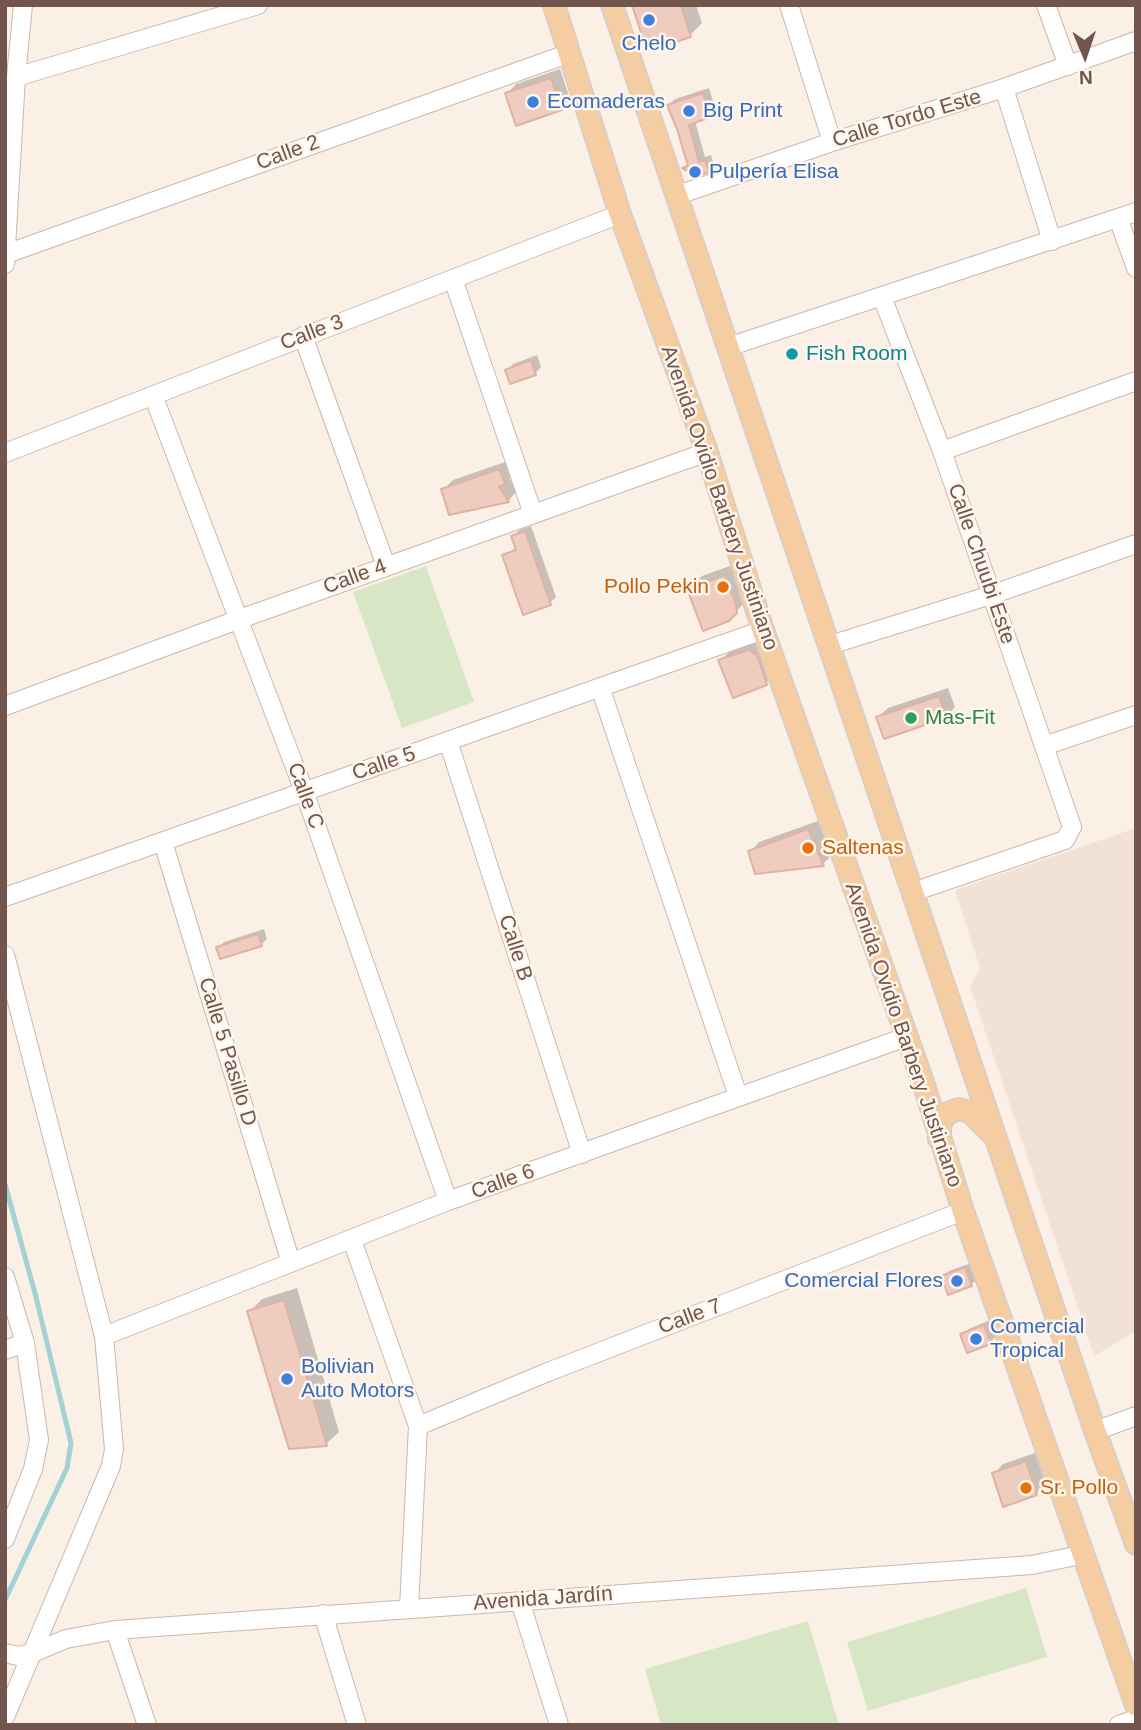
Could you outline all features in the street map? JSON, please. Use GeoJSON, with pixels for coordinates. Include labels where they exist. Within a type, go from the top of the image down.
{"type":"FeatureCollection","features":[{"type":"Feature","properties":{"kind":"main road","name":"Avenida Ovidio Barbery Justiniano"},"geometry":{"type":"LineString","coordinates":[[554,5],[620,215],[707,452],[763,630],[924,1085],[963,1211],[1136,1705]]}},
{"type":"Feature","properties":{"kind":"main road"},"geometry":{"type":"LineString","coordinates":[[612,5],[995,1138],[1095,1431],[1134,1535]]}},
{"type":"Feature","properties":{"kind":"main road"},"geometry":{"type":"LineString","coordinates":[[924,1085],[936,1095],[956,1100],[965,1097],[971,1089],[974,1074]]}},
{"type":"Feature","properties":{"kind":"main road"},"geometry":{"type":"LineString","coordinates":[[939,1139],[941,1122],[948,1113],[959,1110],[970,1112],[995,1138]]}},
{"type":"Feature","properties":{"kind":"street"},"geometry":{"type":"LineString","coordinates":[[5,264],[23,5]]}},
{"type":"Feature","properties":{"kind":"street"},"geometry":{"type":"LineString","coordinates":[[16,77],[258,5]]}},
{"type":"Feature","properties":{"kind":"street"},"geometry":{"type":"LineString","coordinates":[[789,5],[832,142]]}},
{"type":"Feature","properties":{"kind":"street"},"geometry":{"type":"LineString","coordinates":[[1046,5],[1068,66]]}},
{"type":"Feature","properties":{"kind":"street","name":"Calle Tordo Este"},"geometry":{"type":"LineString","coordinates":[[678,195],[832,142],[1004,88],[1136,41]]}},
{"type":"Feature","properties":{"kind":"street","name":"Calle 2"},"geometry":{"type":"LineString","coordinates":[[6,254],[570,53]]}},
{"type":"Feature","properties":{"kind":"street"},"geometry":{"type":"LineString","coordinates":[[1004,88],[1052,241]]}},
{"type":"Feature","properties":{"kind":"street"},"geometry":{"type":"LineString","coordinates":[[728,347],[1136,212]]}},
{"type":"Feature","properties":{"kind":"street","name":"Calle 3"},"geometry":{"type":"LineString","coordinates":[[5,453],[620,215]]}},
{"type":"Feature","properties":{"kind":"street"},"geometry":{"type":"LineString","coordinates":[[1118,218],[1136,268]]}},
{"type":"Feature","properties":{"kind":"street"},"geometry":{"type":"LineString","coordinates":[[453,279],[533,514]]}},
{"type":"Feature","properties":{"kind":"street","name":"Calle Chuubi Este"},"geometry":{"type":"LineString","coordinates":[[882,297],[942,452],[1072,827],[1065,840],[913,892]]}},
{"type":"Feature","properties":{"kind":"street"},"geometry":{"type":"LineString","coordinates":[[303,336],[386,566]]}},
{"type":"Feature","properties":{"kind":"street"},"geometry":{"type":"LineString","coordinates":[[942,452],[1136,381]]}},
{"type":"Feature","properties":{"kind":"street","name":"Calle C"},"geometry":{"type":"LineString","coordinates":[[153,395],[304,791],[448,1202]]}},
{"type":"Feature","properties":{"kind":"street","name":"Calle 4"},"geometry":{"type":"LineString","coordinates":[[5,706],[707,452]]}},
{"type":"Feature","properties":{"kind":"street"},"geometry":{"type":"LineString","coordinates":[[830,645],[991,595],[1136,544]]}},
{"type":"Feature","properties":{"kind":"street","name":"Calle 5"},"geometry":{"type":"LineString","coordinates":[[5,897],[763,630]]}},
{"type":"Feature","properties":{"kind":"street"},"geometry":{"type":"LineString","coordinates":[[600,687],[738,1096]]}},
{"type":"Feature","properties":{"kind":"street"},"geometry":{"type":"LineString","coordinates":[[1044,746],[1136,715]]}},
{"type":"Feature","properties":{"kind":"street","name":"Calle B"},"geometry":{"type":"LineString","coordinates":[[448,741],[582,1154]]}},
{"type":"Feature","properties":{"kind":"street","name":"Calle 5 Pasillo D"},"geometry":{"type":"LineString","coordinates":[[163,842],[291,1263]]}},
{"type":"Feature","properties":{"kind":"street"},"geometry":{"type":"LineString","coordinates":[[5,955],[7,974],[104,1336],[114,1449],[111,1466],[18,1655],[5,1717]]}},
{"type":"Feature","properties":{"kind":"street","name":"Calle 6"},"geometry":{"type":"LineString","coordinates":[[104,1336],[448,1202],[906,1037]]}},
{"type":"Feature","properties":{"kind":"street","name":"Calle 7"},"geometry":{"type":"LineString","coordinates":[[418,1426],[561,1367],[963,1211]]}},
{"type":"Feature","properties":{"kind":"street"},"geometry":{"type":"LineString","coordinates":[[352,1240],[418,1426],[409,1608]]}},
{"type":"Feature","properties":{"kind":"street"},"geometry":{"type":"LineString","coordinates":[[5,1277],[25,1343],[39,1440],[33,1469],[5,1539]]}},
{"type":"Feature","properties":{"kind":"street"},"geometry":{"type":"LineString","coordinates":[[5,1350],[25,1343]]}},
{"type":"Feature","properties":{"kind":"street"},"geometry":{"type":"LineString","coordinates":[[1095,1431],[1136,1416]]}},
{"type":"Feature","properties":{"kind":"street","name":"Avenida Jardín"},"geometry":{"type":"LineString","coordinates":[[18,1655],[66,1639],[115,1630],[1032,1565],[1085,1554]]}},
{"type":"Feature","properties":{"kind":"street"},"geometry":{"type":"LineString","coordinates":[[520,1601],[559,1725]]}},
{"type":"Feature","properties":{"kind":"street"},"geometry":{"type":"LineString","coordinates":[[323,1614],[357,1725]]}},
{"type":"Feature","properties":{"kind":"street"},"geometry":{"type":"LineString","coordinates":[[115,1630],[147,1725]]}},
{"type":"Feature","properties":{"kind":"street"},"geometry":{"type":"LineString","coordinates":[[1119,1725],[1136,1719]]}},
{"type":"Feature","properties":{"kind":"shaded area"},"geometry":{"type":"Polygon","coordinates":[[[1136,828],[1136,1331],[1094,1356],[970,986],[980,968],[955,890],[1136,828]]]}},
{"type":"Feature","properties":{"kind":"green space"},"geometry":{"type":"Polygon","coordinates":[[[426,566],[474,702],[402,728],[353,592],[426,566]]]}},
{"type":"Feature","properties":{"kind":"green space"},"geometry":{"type":"Polygon","coordinates":[[[1026,1588],[1047,1657],[868,1711],[847,1642],[1026,1588]]]}},
{"type":"Feature","properties":{"kind":"green space"},"geometry":{"type":"Polygon","coordinates":[[[808,1621],[839,1725],[661,1725],[645,1669],[808,1621]]]}},
{"type":"Feature","properties":{"kind":"building"},"geometry":{"type":"Polygon","coordinates":[[[632,5],[681,5],[691,37],[647,51],[632,5]]]}},
{"type":"Feature","properties":{"kind":"building","name":"Ecomaderas"},"geometry":{"type":"Polygon","coordinates":[[[551,78],[562,110],[516,126],[505,93],[551,78]]]}},
{"type":"Feature","properties":{"kind":"building"},"geometry":{"type":"Polygon","coordinates":[[[703,93],[711,117],[689,125],[699,162],[705,160],[709,172],[697,176],[682,168],[688,166],[667,105],[703,93]]]}},
{"type":"Feature","properties":{"kind":"building"},"geometry":{"type":"Polygon","coordinates":[[[531,360],[536,375],[510,384],[505,370],[531,360]]]}},
{"type":"Feature","properties":{"kind":"building"},"geometry":{"type":"Polygon","coordinates":[[[499,469],[505,484],[499,487],[509,502],[449,515],[441,489],[499,469]]]}},
{"type":"Feature","properties":{"kind":"building"},"geometry":{"type":"Polygon","coordinates":[[[525,531],[551,605],[523,615],[502,555],[516,550],[511,536],[525,531]]]}},
{"type":"Feature","properties":{"kind":"building"},"geometry":{"type":"Polygon","coordinates":[[[725,575],[737,613],[729,621],[703,631],[687,589],[725,575]]]}},
{"type":"Feature","properties":{"kind":"building"},"geometry":{"type":"Polygon","coordinates":[[[748,650],[757,655],[767,685],[733,698],[718,660],[748,650]]]}},
{"type":"Feature","properties":{"kind":"building","name":"Mas-Fit"},"geometry":{"type":"Polygon","coordinates":[[[939,696],[946,718],[884,739],[876,717],[939,696]]]}},
{"type":"Feature","properties":{"kind":"building"},"geometry":{"type":"Polygon","coordinates":[[[808,829],[824,866],[755,874],[748,851],[808,829]]]}},
{"type":"Feature","properties":{"kind":"building"},"geometry":{"type":"Polygon","coordinates":[[[258,934],[262,946],[220,959],[216,947],[258,934]]]}},
{"type":"Feature","properties":{"kind":"building","name":"Comercial Flores"},"geometry":{"type":"Polygon","coordinates":[[[965,1267],[972,1286],[948,1295],[941,1276],[965,1267]]]}},
{"type":"Feature","properties":{"kind":"building","name":"Bolivian Auto Motors"},"geometry":{"type":"Polygon","coordinates":[[[284,1300],[327,1446],[289,1449],[247,1311],[284,1300]]]}},
{"type":"Feature","properties":{"kind":"building","name":"Comercial Tropical"},"geometry":{"type":"Polygon","coordinates":[[[984,1325],[991,1344],[967,1353],[960,1334],[984,1325]]]}},
{"type":"Feature","properties":{"kind":"building"},"geometry":{"type":"Polygon","coordinates":[[[1026,1461],[1037,1495],[1003,1507],[992,1473],[1026,1461]]]}},
{"type":"Feature","properties":{"kind":"waterway"},"geometry":{"type":"LineString","coordinates":[[5,1184],[36,1297],[71,1443],[67,1468],[5,1600]]}},
{"type":"Feature","properties":{"kind":"place","name":"Chelo"},"geometry":{"type":"Point","coordinates":[649,20]}},
{"type":"Feature","properties":{"kind":"place","name":"Ecomaderas"},"geometry":{"type":"Point","coordinates":[533,102]}},
{"type":"Feature","properties":{"kind":"place","name":"Big Print"},"geometry":{"type":"Point","coordinates":[689,111]}},
{"type":"Feature","properties":{"kind":"place","name":"Pulpería Elisa"},"geometry":{"type":"Point","coordinates":[695,172]}},
{"type":"Feature","properties":{"kind":"place","name":"Fish Room"},"geometry":{"type":"Point","coordinates":[792,354]}},
{"type":"Feature","properties":{"kind":"place","name":"Pollo Pekin"},"geometry":{"type":"Point","coordinates":[723,587]}},
{"type":"Feature","properties":{"kind":"place","name":"Mas-Fit"},"geometry":{"type":"Point","coordinates":[911,718]}},
{"type":"Feature","properties":{"kind":"place","name":"Saltenas"},"geometry":{"type":"Point","coordinates":[808,848]}},
{"type":"Feature","properties":{"kind":"place","name":"Comercial Flores"},"geometry":{"type":"Point","coordinates":[957,1281]}},
{"type":"Feature","properties":{"kind":"place","name":"Comercial Tropical"},"geometry":{"type":"Point","coordinates":[976,1339]}},
{"type":"Feature","properties":{"kind":"place","name":"Bolivian Auto Motors"},"geometry":{"type":"Point","coordinates":[287,1379]}},
{"type":"Feature","properties":{"kind":"place","name":"Sr. Pollo"},"geometry":{"type":"Point","coordinates":[1026,1488]}}]}
